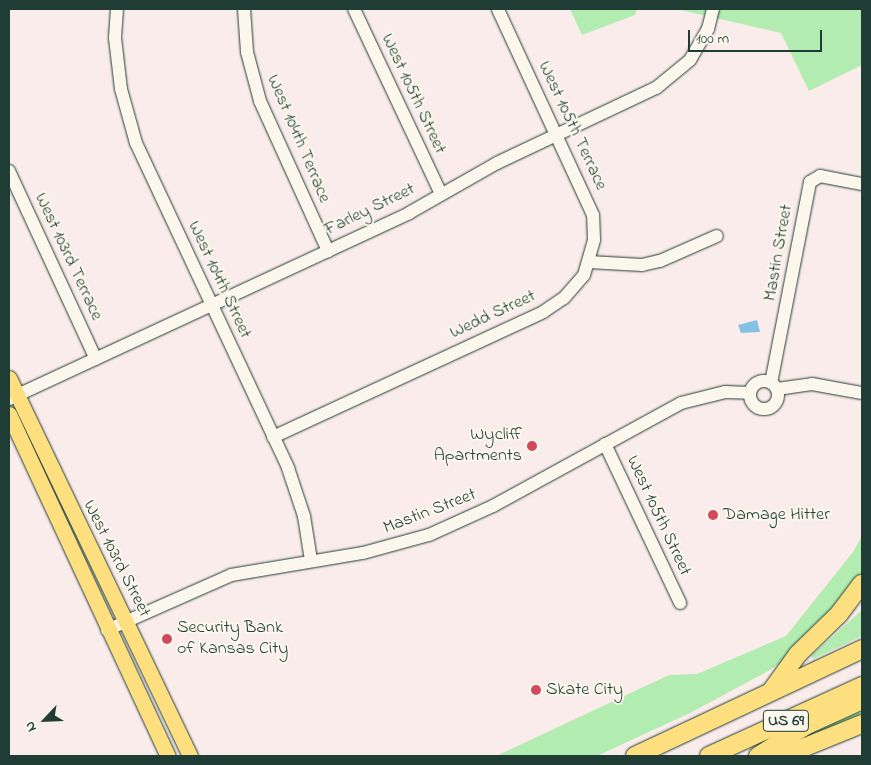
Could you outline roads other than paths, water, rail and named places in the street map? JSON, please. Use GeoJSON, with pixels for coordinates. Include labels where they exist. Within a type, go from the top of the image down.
{"type":"FeatureCollection","features":[{"type":"Feature","properties":{"kind":"highway"},"geometry":{"type":"LineString","coordinates":[[770,693],[798,654],[839,614],[862,584]]}},
{"type":"Feature","properties":{"kind":"highway","name":"US 69"},"geometry":{"type":"LineString","coordinates":[[635,756],[862,649]]}},
{"type":"Feature","properties":{"kind":"highway","name":"US 69"},"geometry":{"type":"LineString","coordinates":[[709,756],[862,686]]}},
{"type":"Feature","properties":{"kind":"highway"},"geometry":{"type":"LineString","coordinates":[[758,756],[807,725],[862,700]]}},
{"type":"Feature","properties":{"kind":"highway"},"geometry":{"type":"LineString","coordinates":[[783,756],[862,724]]}},
{"type":"Feature","properties":{"kind":"highway"},"geometry":{"type":"LineString","coordinates":[[836,734],[862,734]]}},
{"type":"Feature","properties":{"kind":"main road","name":"West 103rd Street"},"geometry":{"type":"LineString","coordinates":[[9,378],[13,397],[127,620],[190,756]]}},
{"type":"Feature","properties":{"kind":"main road","name":"West 103rd Street"},"geometry":{"type":"LineString","coordinates":[[9,414],[107,630],[168,756]]}},
{"type":"Feature","properties":{"kind":"street","name":"West 104th Street"},"geometry":{"type":"LineString","coordinates":[[116,9],[116,60],[127,118],[299,494],[311,560]]}},
{"type":"Feature","properties":{"kind":"street","name":"West 104th Terrace"},"geometry":{"type":"LineString","coordinates":[[244,9],[247,52],[260,101],[328,251]]}},
{"type":"Feature","properties":{"kind":"street","name":"West 105th Street"},"geometry":{"type":"LineString","coordinates":[[354,9],[441,194]]}},
{"type":"Feature","properties":{"kind":"street","name":"West 105th Terrace"},"geometry":{"type":"LineString","coordinates":[[498,9],[558,135],[593,215],[594,240],[589,262]]}},
{"type":"Feature","properties":{"kind":"street","name":"Farley Street"},"geometry":{"type":"LineString","coordinates":[[13,397],[328,251],[558,135],[636,98],[678,74],[701,44],[712,11]]}},
{"type":"Feature","properties":{"kind":"street","name":"West 103rd Terrace"},"geometry":{"type":"LineString","coordinates":[[9,171],[96,359]]}},
{"type":"Feature","properties":{"kind":"street","name":"Mastin Street"},"geometry":{"type":"LineString","coordinates":[[774,386],[810,182],[820,176],[862,184]]}},
{"type":"Feature","properties":{"kind":"street"},"geometry":{"type":"LineString","coordinates":[[589,262],[642,265],[660,261],[717,236]]}},
{"type":"Feature","properties":{"kind":"street","name":"Wedd Street"},"geometry":{"type":"LineString","coordinates":[[273,437],[543,312],[576,286],[589,262]]}},
{"type":"Feature","properties":{"kind":"street"},"geometry":{"type":"LineString","coordinates":[[774,386],[778,399],[768,409],[755,406],[750,393],[757,382],[774,386],[812,384],[862,393]]}},
{"type":"Feature","properties":{"kind":"street","name":"Mastin Street"},"geometry":{"type":"LineString","coordinates":[[107,630],[230,575],[392,546],[441,530],[493,506],[681,403],[725,392],[750,393]]}},
{"type":"Feature","properties":{"kind":"street","name":"West 105th Street"},"geometry":{"type":"LineString","coordinates":[[605,444],[680,603]]}},
{"type":"Feature","properties":{"kind":"water"},"geometry":{"type":"Polygon","coordinates":[[[757,320],[760,332],[741,333],[738,325],[757,320]]]}},
{"type":"Feature","properties":{"kind":"place","name":"Wycliff Apartments"},"geometry":{"type":"Point","coordinates":[532,446]}},
{"type":"Feature","properties":{"kind":"place","name":"Damage Hitter"},"geometry":{"type":"Point","coordinates":[713,515]}},
{"type":"Feature","properties":{"kind":"place","name":"Security Bank of Kansas City"},"geometry":{"type":"Point","coordinates":[167,639]}},
{"type":"Feature","properties":{"kind":"place","name":"Skate City"},"geometry":{"type":"Point","coordinates":[536,690]}}]}
